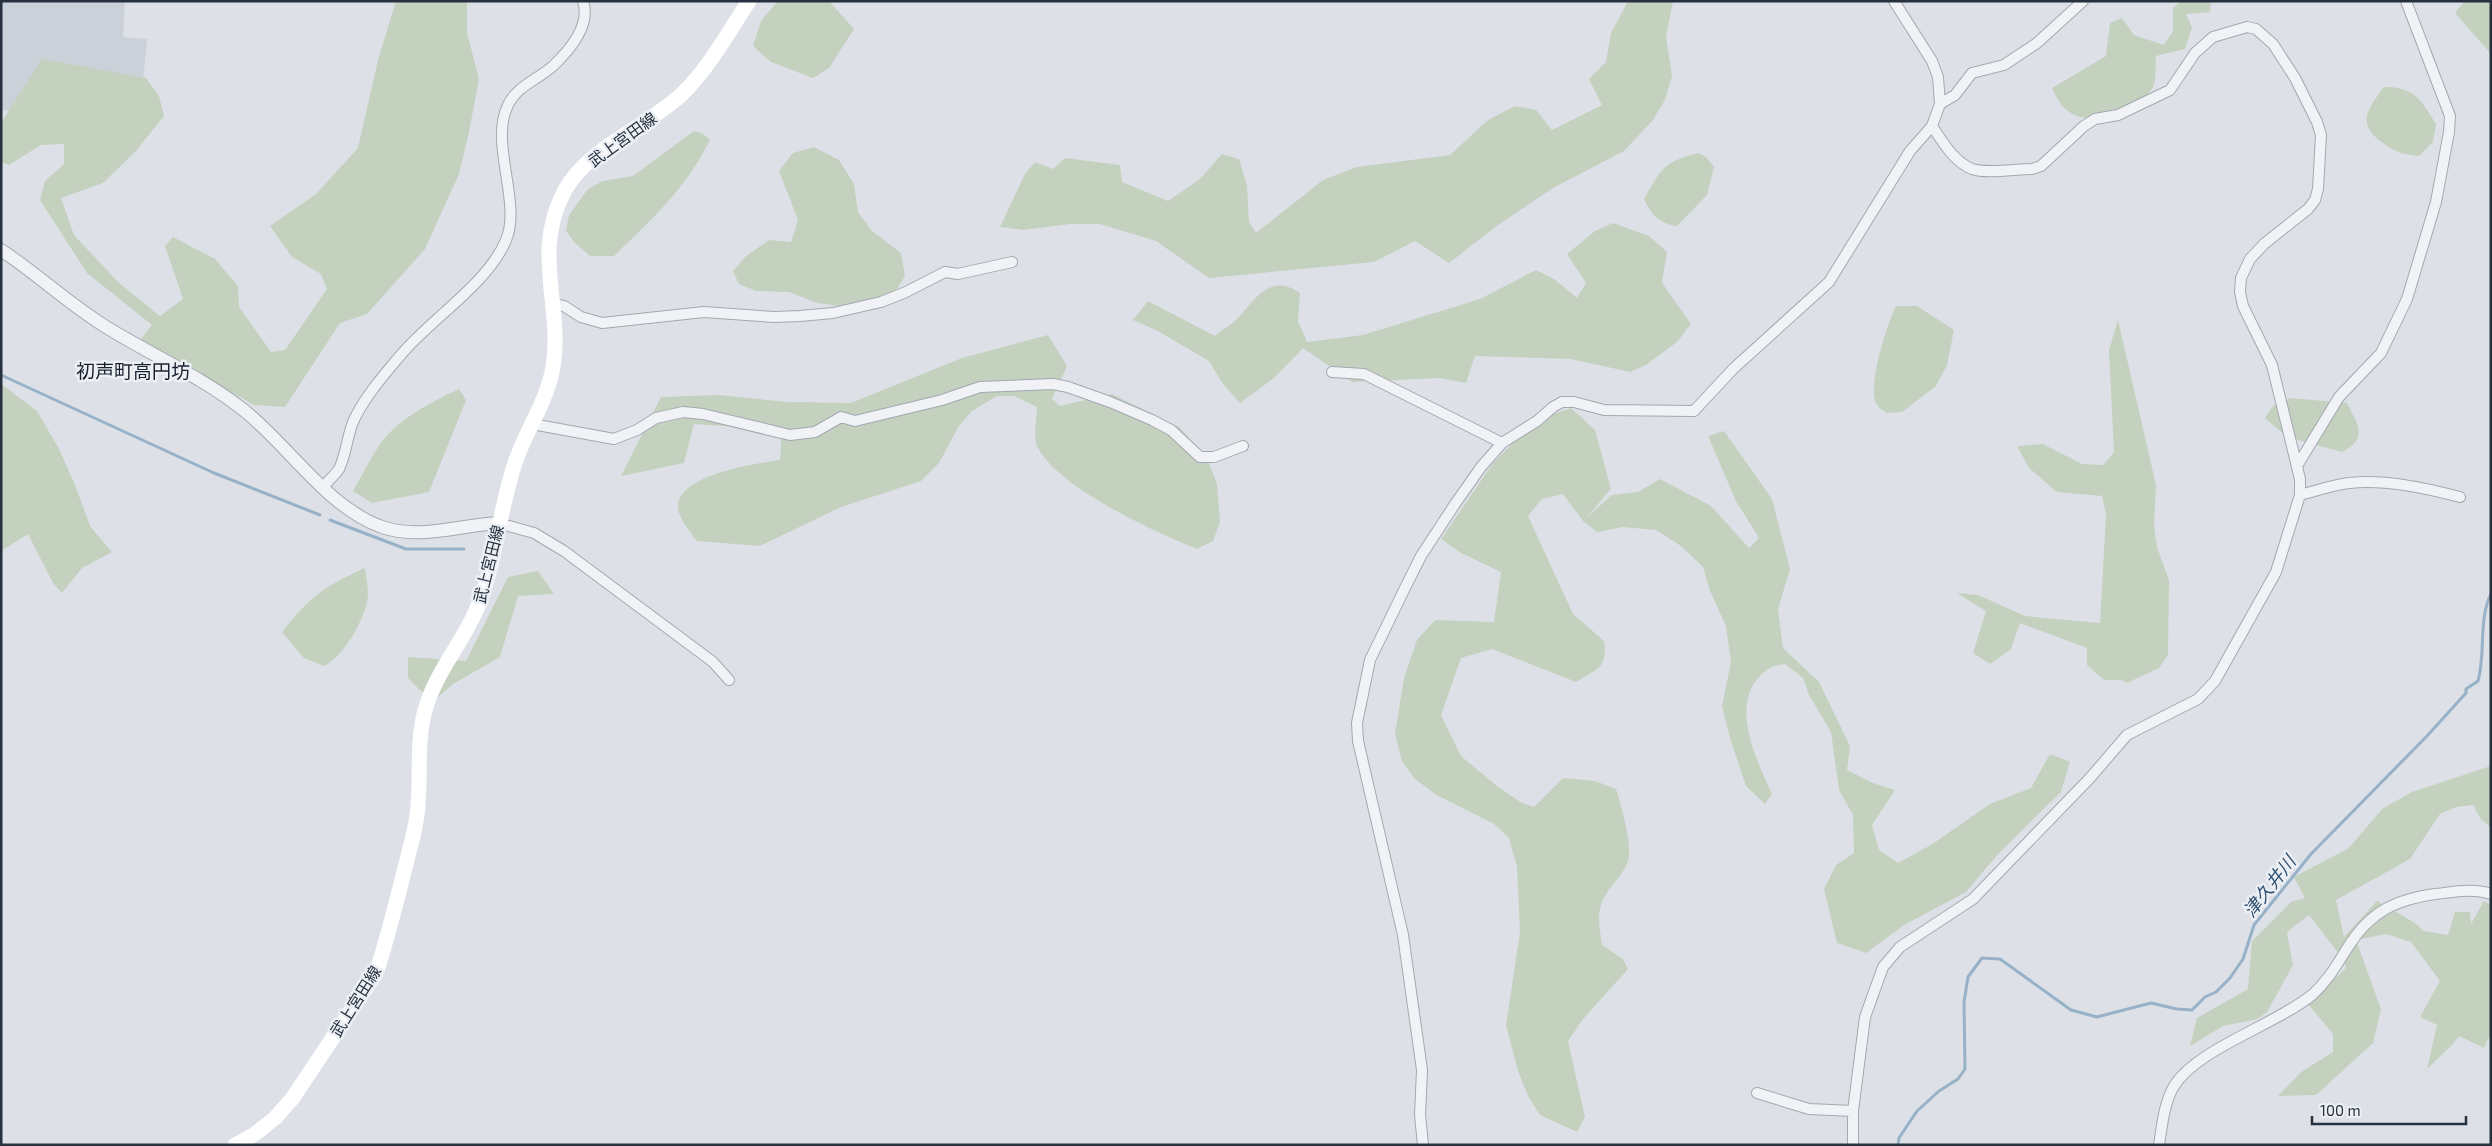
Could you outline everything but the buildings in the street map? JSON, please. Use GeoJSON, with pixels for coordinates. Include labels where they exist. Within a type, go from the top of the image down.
{"type":"FeatureCollection","features":[{"type":"Feature","properties":{"kind":"main road","name":"武上宮田線"},"geometry":{"type":"LineString","coordinates":[[235,1145],[255,1134],[275,1118],[292,1099],[376,973],[384,951],[416,817],[418,744],[423,716],[436,680],[465,635],[479,605],[490,568],[498,522],[515,463],[552,370],[555,344],[548,249],[553,220],[565,190],[578,172],[599,153],[666,107],[693,83],[748,1]]}},
{"type":"Feature","properties":{"kind":"street"},"geometry":{"type":"LineString","coordinates":[[324,486],[338,470],[354,421],[399,356],[488,270],[507,240],[511,218],[502,127],[506,107],[514,93],[552,66],[567,50],[583,27],[586,10],[583,1]]}},
{"type":"Feature","properties":{"kind":"street"},"geometry":{"type":"LineString","coordinates":[[1423,1145],[1420,1115],[1422,1070],[1403,935],[1358,741],[1357,723],[1370,660],[1412,573],[1455,504],[1481,467],[1502,443],[1537,421],[1562,402],[1574,402],[1604,410],[1694,411],[1738,364],[1829,282],[1910,150],[1932,126],[1940,104],[1940,90],[1932,61],[1894,1]]}},
{"type":"Feature","properties":{"kind":"street"},"geometry":{"type":"LineString","coordinates":[[1940,104],[1955,95],[1972,73],[2004,64],[2037,44],[2083,1]]}},
{"type":"Feature","properties":{"kind":"street"},"geometry":{"type":"LineString","coordinates":[[2297,466],[2339,397],[2381,353],[2392,335],[2408,299],[2436,202],[2449,132],[2450,116],[2406,1]]}},
{"type":"Feature","properties":{"kind":"street"},"geometry":{"type":"LineString","coordinates":[[1853,1145],[1853,1111],[1865,1017],[1884,967],[1900,947],[1973,899],[2090,778],[2126,735],[2198,699],[2215,680],[2276,572],[2300,496],[2300,479],[2272,365],[2243,306],[2240,292],[2241,278],[2250,259],[2264,244],[2308,209],[2315,200],[2318,188],[2321,134],[2295,78],[2273,44],[2262,33],[2247,27],[2213,37],[2195,53],[2170,90],[2126,112],[2095,119],[2084,126],[2041,166],[2032,169],[1973,169],[1961,162],[1944,145],[1932,126]]}},
{"type":"Feature","properties":{"kind":"street"},"geometry":{"type":"LineString","coordinates":[[1,250],[81,311],[242,408],[347,509],[363,519],[390,529],[430,532],[498,522],[534,532],[564,551],[713,662],[730,680]]}},
{"type":"Feature","properties":{"kind":"street"},"geometry":{"type":"LineString","coordinates":[[552,304],[564,306],[581,317],[602,323],[704,312],[774,317],[833,313],[881,302],[906,292],[945,272],[958,274],[1012,262]]}},
{"type":"Feature","properties":{"kind":"street"},"geometry":{"type":"LineString","coordinates":[[1332,372],[1364,374],[1502,443]]}},
{"type":"Feature","properties":{"kind":"street"},"geometry":{"type":"LineString","coordinates":[[532,424],[614,439],[631,433],[656,418],[670,414],[690,412],[790,435],[815,432],[841,418],[855,421],[942,400],[980,387],[1051,384],[1076,390],[1152,420],[1171,430],[1200,457],[1214,457],[1244,446]]}},
{"type":"Feature","properties":{"kind":"street"},"geometry":{"type":"LineString","coordinates":[[2300,496],[2328,487],[2372,482],[2436,491],[2460,497]]}},
{"type":"Feature","properties":{"kind":"street"},"geometry":{"type":"LineString","coordinates":[[2159,1145],[2168,1100],[2173,1088],[2185,1073],[2222,1047],[2280,1016],[2312,995],[2334,971],[2354,939],[2380,910],[2404,900],[2430,895],[2467,890],[2491,894]]}},
{"type":"Feature","properties":{"kind":"street"},"geometry":{"type":"LineString","coordinates":[[1757,1093],[1809,1109],[1853,1111]]}},
{"type":"Feature","properties":{"kind":"shaded area"},"geometry":{"type":"Polygon","coordinates":[[[1,1],[125,1],[123,37],[147,39],[143,82],[22,114],[1,109],[1,1]]]}},
{"type":"Feature","properties":{"kind":"green space"},"geometry":{"type":"Polygon","coordinates":[[[396,1],[467,1],[467,33],[479,79],[459,174],[425,249],[367,314],[340,323],[285,407],[254,405],[140,340],[152,325],[87,273],[40,200],[45,181],[64,164],[64,144],[41,145],[9,165],[1,162],[1,123],[42,59],[146,78],[159,96],[164,116],[135,152],[103,183],[61,198],[74,235],[119,283],[160,316],[183,299],[165,246],[173,237],[215,259],[238,286],[239,307],[271,352],[285,350],[327,289],[321,274],[292,257],[270,226],[316,194],[358,148],[378,60],[396,1]]]}},
{"type":"Feature","properties":{"kind":"green space"},"geometry":{"type":"Polygon","coordinates":[[[778,1],[829,1],[854,29],[829,68],[813,78],[771,62],[753,46],[761,21],[778,1]]]}},
{"type":"Feature","properties":{"kind":"green space"},"geometry":{"type":"Polygon","coordinates":[[[1628,1],[1673,1],[1666,37],[1672,76],[1665,100],[1653,120],[1624,151],[1553,188],[1498,225],[1449,263],[1415,241],[1374,262],[1209,278],[1156,241],[1100,224],[1071,224],[1023,230],[1000,227],[1025,174],[1035,162],[1053,169],[1065,158],[1120,165],[1122,182],[1168,201],[1200,179],[1222,154],[1239,159],[1247,185],[1249,222],[1256,233],[1323,180],[1357,167],[1450,155],[1488,120],[1515,106],[1536,110],[1552,130],[1602,105],[1589,79],[1606,62],[1611,33],[1628,1]]]}},
{"type":"Feature","properties":{"kind":"green space"},"geometry":{"type":"Polygon","coordinates":[[[2181,1],[2211,1],[2210,12],[2186,14],[2192,27],[2185,49],[2156,56],[2153,87],[2140,102],[2130,108],[2097,118],[2077,116],[2065,108],[2052,88],[2106,56],[2110,23],[2122,18],[2134,35],[2164,45],[2173,31],[2173,8],[2181,1]]]}},
{"type":"Feature","properties":{"kind":"green space"},"geometry":{"type":"Polygon","coordinates":[[[2465,1],[2491,1],[2491,54],[2455,13],[2465,1]]]}},
{"type":"Feature","properties":{"kind":"green space"},"geometry":{"type":"Polygon","coordinates":[[[2384,87],[2403,89],[2416,96],[2436,124],[2433,142],[2419,156],[2403,154],[2392,149],[2374,136],[2369,129],[2367,116],[2369,109],[2384,87]]]}},
{"type":"Feature","properties":{"kind":"green space"},"geometry":{"type":"Polygon","coordinates":[[[694,131],[702,133],[710,140],[690,174],[679,189],[642,229],[614,256],[590,256],[575,243],[566,231],[569,215],[588,189],[603,181],[633,176],[694,131]]]}},
{"type":"Feature","properties":{"kind":"green space"},"geometry":{"type":"Polygon","coordinates":[[[814,147],[839,160],[854,184],[858,212],[872,231],[901,253],[905,276],[892,297],[869,310],[817,303],[789,292],[756,291],[739,284],[733,271],[745,257],[769,240],[791,242],[798,220],[779,171],[793,153],[814,147]]]}},
{"type":"Feature","properties":{"kind":"green space"},"geometry":{"type":"Polygon","coordinates":[[[1698,153],[1706,157],[1714,167],[1707,195],[1677,226],[1661,221],[1653,214],[1644,199],[1660,173],[1670,163],[1698,153]]]}},
{"type":"Feature","properties":{"kind":"green space"},"geometry":{"type":"Polygon","coordinates":[[[1613,223],[1649,236],[1667,252],[1662,283],[1691,324],[1677,342],[1646,365],[1630,372],[1571,359],[1475,356],[1466,383],[1439,378],[1352,382],[1303,348],[1274,378],[1240,403],[1223,384],[1209,361],[1156,330],[1133,320],[1148,301],[1215,336],[1234,322],[1262,292],[1270,287],[1289,287],[1300,293],[1298,321],[1307,342],[1363,335],[1480,299],[1536,270],[1554,279],[1577,298],[1586,283],[1567,254],[1595,231],[1613,223]]]}},
{"type":"Feature","properties":{"kind":"green space"},"geometry":{"type":"Polygon","coordinates":[[[1896,306],[1917,306],[1954,330],[1947,365],[1936,386],[1902,412],[1886,413],[1877,405],[1874,397],[1874,385],[1883,341],[1896,306]]]}},
{"type":"Feature","properties":{"kind":"green space"},"geometry":{"type":"Polygon","coordinates":[[[2118,320],[2156,485],[2154,526],[2157,547],[2169,580],[2168,655],[2159,668],[2127,683],[2122,680],[2104,680],[2087,665],[2087,648],[2020,623],[2011,649],[1990,664],[1973,653],[1986,611],[1957,593],[1978,595],[2025,616],[2100,623],[2106,514],[2102,496],[2057,492],[2029,468],[2017,446],[2043,444],[2082,464],[2103,465],[2114,452],[2109,350],[2118,320]]]}},
{"type":"Feature","properties":{"kind":"green space"},"geometry":{"type":"Polygon","coordinates":[[[1048,335],[1067,366],[1052,399],[1060,406],[1112,394],[1179,427],[1207,458],[1217,484],[1220,522],[1213,541],[1197,549],[1157,532],[1108,507],[1064,477],[1048,462],[1037,446],[1035,432],[1037,407],[1014,396],[997,396],[972,411],[959,426],[939,463],[921,481],[841,507],[760,546],[697,541],[682,520],[678,508],[681,496],[690,487],[704,479],[737,468],[780,460],[782,430],[694,424],[684,463],[621,476],[661,397],[718,395],[788,402],[851,403],[962,358],[1048,335]]]}},
{"type":"Feature","properties":{"kind":"green space"},"geometry":{"type":"Polygon","coordinates":[[[1,384],[37,411],[59,449],[90,526],[112,552],[82,568],[62,593],[53,583],[28,534],[1,551],[1,384]]]}},
{"type":"Feature","properties":{"kind":"green space"},"geometry":{"type":"Polygon","coordinates":[[[459,389],[466,400],[429,492],[372,503],[353,491],[378,447],[395,428],[426,406],[459,389]]]}},
{"type":"Feature","properties":{"kind":"green space"},"geometry":{"type":"Polygon","coordinates":[[[2290,398],[2347,403],[2359,430],[2356,442],[2342,452],[2287,437],[2265,418],[2273,406],[2290,398]]]}},
{"type":"Feature","properties":{"kind":"green space"},"geometry":{"type":"Polygon","coordinates":[[[1571,408],[1595,430],[1611,489],[1587,517],[1612,495],[1638,492],[1660,479],[1711,506],[1749,548],[1759,538],[1736,501],[1708,436],[1724,431],[1772,499],[1790,569],[1778,609],[1783,648],[1819,682],[1850,746],[1847,770],[1873,783],[1895,790],[1872,825],[1879,850],[1898,863],[1931,845],[1990,804],[2031,788],[2050,754],[2070,762],[2061,792],[1998,854],[1966,892],[1904,925],[1866,953],[1837,943],[1824,889],[1836,865],[1854,853],[1853,815],[1839,790],[1831,732],[1809,695],[1803,678],[1785,664],[1773,667],[1767,670],[1755,682],[1748,697],[1746,713],[1748,730],[1759,764],[1772,794],[1765,804],[1746,786],[1730,738],[1722,706],[1731,662],[1726,626],[1710,591],[1703,567],[1681,546],[1656,530],[1623,527],[1597,532],[1583,521],[1563,494],[1542,499],[1528,516],[1573,614],[1604,641],[1605,650],[1602,663],[1595,670],[1576,682],[1492,649],[1461,658],[1441,715],[1461,756],[1498,787],[1522,803],[1534,807],[1563,778],[1595,781],[1616,789],[1626,825],[1629,855],[1626,866],[1603,900],[1599,922],[1602,945],[1623,959],[1628,969],[1583,1019],[1568,1041],[1585,1117],[1577,1132],[1540,1115],[1528,1096],[1518,1071],[1506,1025],[1520,932],[1517,867],[1509,838],[1494,824],[1435,794],[1415,779],[1402,761],[1395,734],[1404,678],[1417,640],[1435,620],[1494,622],[1501,572],[1461,553],[1441,539],[1493,463],[1535,420],[1571,408]]]}},
{"type":"Feature","properties":{"kind":"green space"},"geometry":{"type":"Polygon","coordinates":[[[365,568],[368,592],[367,604],[359,625],[346,646],[331,662],[324,666],[304,658],[282,632],[301,609],[328,587],[365,568]]]}},
{"type":"Feature","properties":{"kind":"green space"},"geometry":{"type":"Polygon","coordinates":[[[538,571],[554,594],[518,596],[500,657],[453,684],[438,697],[425,695],[408,678],[408,657],[466,661],[508,577],[538,571]]]}},
{"type":"Feature","properties":{"kind":"green space"},"geometry":{"type":"Polygon","coordinates":[[[2491,766],[2491,828],[2480,818],[2473,805],[2456,807],[2440,814],[2410,859],[2336,900],[2344,937],[2377,901],[2415,923],[2424,931],[2448,935],[2455,912],[2470,912],[2471,924],[2484,901],[2491,905],[2491,1033],[2484,1048],[2459,1036],[2427,1069],[2437,1025],[2420,1017],[2440,981],[2411,942],[2386,934],[2356,940],[2381,1009],[2373,1043],[2316,1095],[2278,1096],[2301,1072],[2333,1052],[2333,1034],[2308,1004],[2346,968],[2343,959],[2309,915],[2287,932],[2293,965],[2267,1012],[2257,1019],[2223,1026],[2190,1046],[2197,1018],[2248,989],[2252,941],[2291,902],[2305,898],[2294,877],[2349,848],[2382,809],[2412,792],[2491,766]]]}},
{"type":"Feature","properties":{"kind":"waterway"},"geometry":{"type":"LineString","coordinates":[[1,375],[214,473],[320,515]]}},
{"type":"Feature","properties":{"kind":"waterway"},"geometry":{"type":"LineString","coordinates":[[330,520],[406,549],[464,549]]}},
{"type":"Feature","properties":{"kind":"waterway","name":"津久井川"},"geometry":{"type":"LineString","coordinates":[[1898,1145],[1899,1138],[1917,1111],[1939,1091],[1958,1079],[1965,1069],[1964,1002],[1968,977],[1982,958],[2000,959],[2071,1010],[2097,1017],[2151,1003],[2177,1009],[2192,1010],[2205,997],[2216,992],[2230,978],[2243,959],[2254,925],[2311,854],[2427,736],[2466,693],[2466,689],[2478,681],[2482,659],[2483,626],[2491,594]]}},
{"type":"Feature","properties":{"kind":"district","name":"初声町高円坊"},"geometry":{"type":"Point","coordinates":[133,370]}}]}
